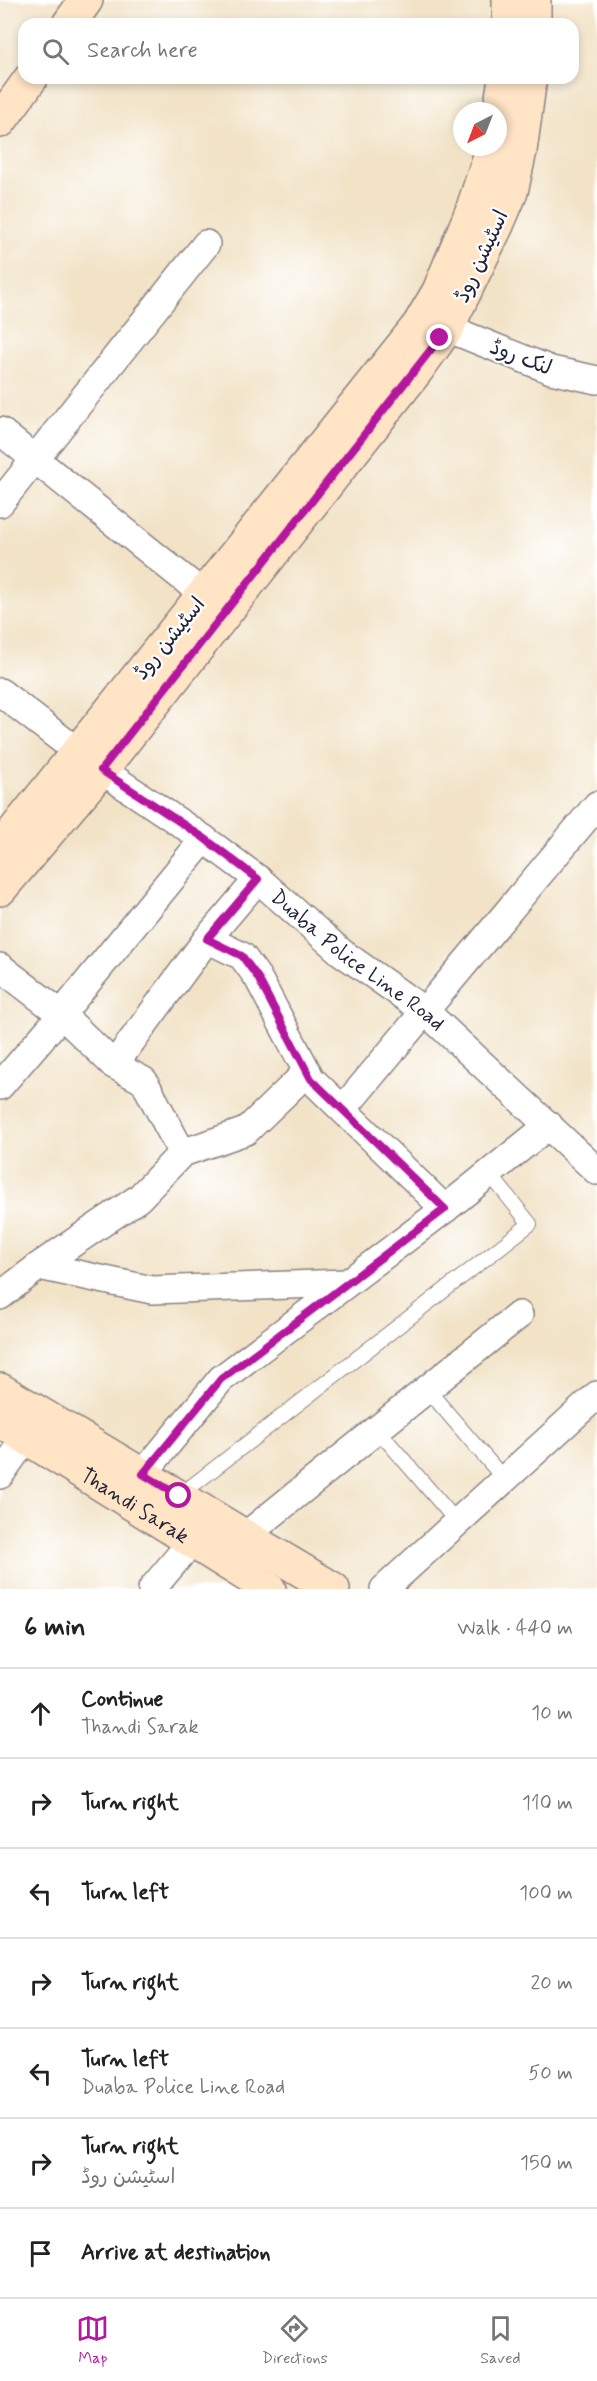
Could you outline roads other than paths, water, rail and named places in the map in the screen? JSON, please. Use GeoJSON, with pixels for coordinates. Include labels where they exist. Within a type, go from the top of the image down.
{"type":"FeatureCollection","features":[{"type":"Feature","properties":{"kind":"street"},"geometry":{"type":"LineString","coordinates":[[73,18],[86,0]]}},
{"type":"Feature","properties":{"kind":"street"},"geometry":{"type":"LineString","coordinates":[[509,0],[509,18]]}},
{"type":"Feature","properties":{"kind":"street"},"geometry":{"type":"LineString","coordinates":[[534,0],[534,18]]}},
{"type":"Feature","properties":{"kind":"street"},"geometry":{"type":"LineString","coordinates":[[0,121],[27,84]]}},
{"type":"Feature","properties":{"kind":"street"},"geometry":{"type":"LineString","coordinates":[[501,102],[504,84]]}},
{"type":"Feature","properties":{"kind":"street","name":"اسٹیشن روڈ"},"geometry":{"type":"LineString","coordinates":[[0,849],[89,761],[416,371],[447,328],[511,192],[522,140],[529,84]]}},
{"type":"Feature","properties":{"kind":"street","name":"اسٹیشن روڈ"},"geometry":{"type":"LineString","coordinates":[[0,889],[203,594],[419,325],[439,291],[472,212],[490,156]]}},
{"type":"Feature","properties":{"kind":"street"},"geometry":{"type":"LineString","coordinates":[[0,503],[206,244]]}},
{"type":"Feature","properties":{"kind":"street","name":"لنک روڈ"},"geometry":{"type":"LineString","coordinates":[[447,328],[551,370],[597,380]]}},
{"type":"Feature","properties":{"kind":"street"},"geometry":{"type":"LineString","coordinates":[[0,431],[203,594]]}},
{"type":"Feature","properties":{"kind":"street","name":"Duaba Police Line Road"},"geometry":{"type":"LineString","coordinates":[[0,692],[89,761],[204,838],[258,879],[341,952],[426,1011],[597,1171]]}},
{"type":"Feature","properties":{"kind":"street"},"geometry":{"type":"LineString","coordinates":[[343,1109],[597,805]]}},
{"type":"Feature","properties":{"kind":"street"},"geometry":{"type":"LineString","coordinates":[[0,1086],[204,838]]}},
{"type":"Feature","properties":{"kind":"street"},"geometry":{"type":"LineString","coordinates":[[114,1065],[207,939],[258,879]]}},
{"type":"Feature","properties":{"kind":"street"},"geometry":{"type":"LineString","coordinates":[[207,939],[242,956],[258,978],[311,1079],[445,1209]]}},
{"type":"Feature","properties":{"kind":"street"},"geometry":{"type":"LineString","coordinates":[[0,967],[61,1014],[114,1065],[144,1082],[182,1153]]}},
{"type":"Feature","properties":{"kind":"street"},"geometry":{"type":"LineString","coordinates":[[0,1296],[39,1266],[139,1198],[182,1153],[246,1131],[308,1072]]}},
{"type":"Feature","properties":{"kind":"street"},"geometry":{"type":"LineString","coordinates":[[143,1474],[221,1379],[445,1209],[549,1125]]}},
{"type":"Feature","properties":{"kind":"street"},"geometry":{"type":"LineString","coordinates":[[39,1266],[152,1290],[346,1283]]}},
{"type":"Feature","properties":{"kind":"street"},"geometry":{"type":"LineString","coordinates":[[245,1536],[519,1315]]}},
{"type":"Feature","properties":{"kind":"street","name":"Thandi Sarak"},"geometry":{"type":"LineString","coordinates":[[0,1390],[333,1589]]}},
{"type":"Feature","properties":{"kind":"street"},"geometry":{"type":"LineString","coordinates":[[384,1589],[597,1395]]}},
{"type":"Feature","properties":{"kind":"street"},"geometry":{"type":"LineString","coordinates":[[0,1475],[13,1430]]}},
{"type":"Feature","properties":{"kind":"street","name":"Thandi Sarak"},"geometry":{"type":"LineString","coordinates":[[13,1430],[269,1589]]}},
{"type":"Feature","properties":{"kind":"street"},"geometry":{"type":"LineString","coordinates":[[152,1589],[192,1541]]}},
{"type":"Feature","properties":{"kind":"lane"},"geometry":{"type":"LineString","coordinates":[[179,1496],[530,1224],[489,1173]]}},
{"type":"Feature","properties":{"kind":"lane"},"geometry":{"type":"LineString","coordinates":[[427,1389],[504,1479]]}},
{"type":"Feature","properties":{"kind":"lane"},"geometry":{"type":"LineString","coordinates":[[377,1430],[457,1522]]}}]}
